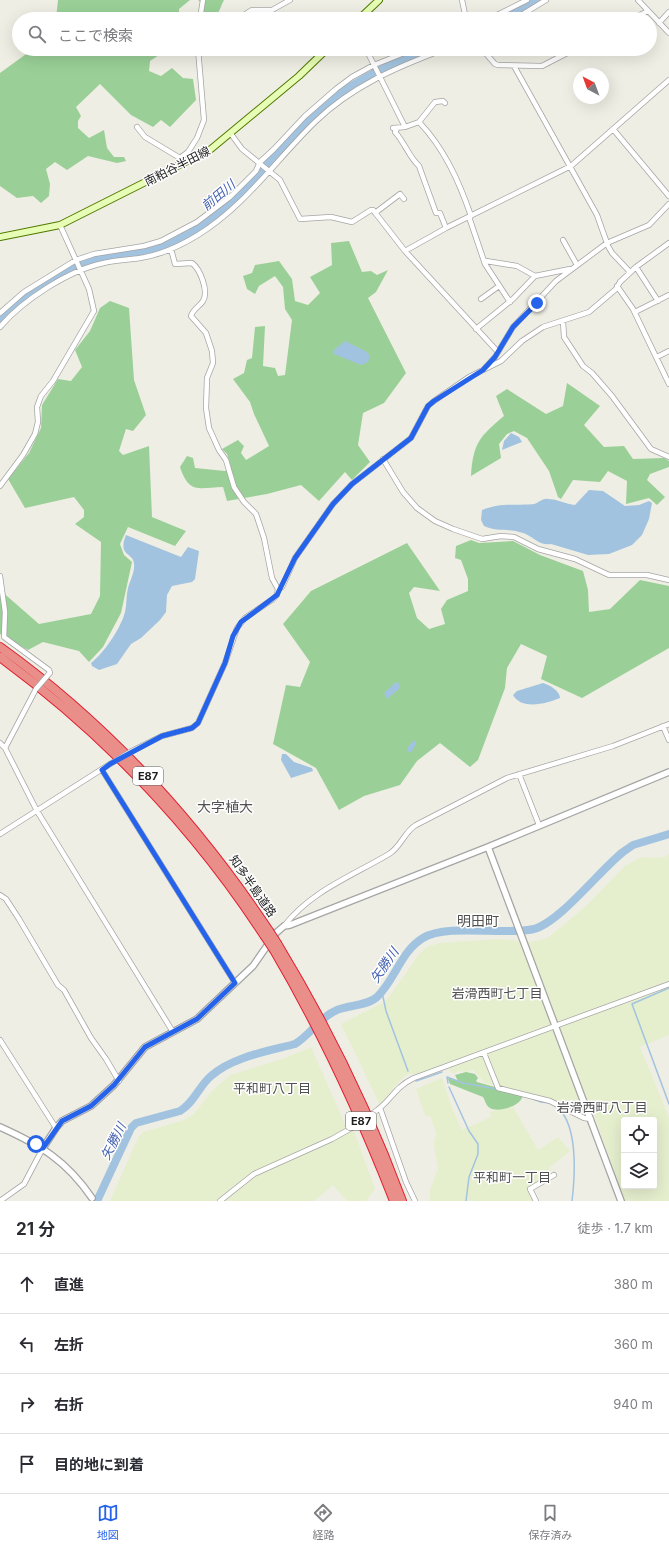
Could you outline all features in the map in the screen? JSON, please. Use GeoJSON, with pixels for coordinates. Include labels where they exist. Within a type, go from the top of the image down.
{"type":"FeatureCollection","features":[{"type":"Feature","properties":{"kind":"highway","name":"知多半島道路"},"geometry":{"type":"LineString","coordinates":[[0,647],[66,698],[135,763],[197,832],[224,866],[276,947],[310,1005],[366,1114],[402,1201]]}},
{"type":"Feature","properties":{"kind":"highway","name":"知多半島道路"},"geometry":{"type":"LineString","coordinates":[[0,657],[60,704],[130,768],[192,836],[267,933]]}},
{"type":"Feature","properties":{"kind":"highway","name":"知多半島道路"},"geometry":{"type":"LineString","coordinates":[[328,1040],[394,1201]]}},
{"type":"Feature","properties":{"kind":"highway"},"geometry":{"type":"LineString","coordinates":[[399,1193],[405,1197],[406,1201]]}},
{"type":"Feature","properties":{"kind":"main road"},"geometry":{"type":"LineString","coordinates":[[366,12],[379,0]]}},
{"type":"Feature","properties":{"kind":"main road","name":"南粕谷半田線"},"geometry":{"type":"LineString","coordinates":[[0,237],[60,225],[211,149],[231,134],[299,76],[320,56]]}},
{"type":"Feature","properties":{"kind":"street"},"geometry":{"type":"LineString","coordinates":[[201,12],[203,0]]}},
{"type":"Feature","properties":{"kind":"street"},"geometry":{"type":"LineString","coordinates":[[249,12],[252,10],[272,10],[290,0]]}},
{"type":"Feature","properties":{"kind":"street"},"geometry":{"type":"LineString","coordinates":[[462,0],[465,12]]}},
{"type":"Feature","properties":{"kind":"street"},"geometry":{"type":"LineString","coordinates":[[503,12],[527,0]]}},
{"type":"Feature","properties":{"kind":"street"},"geometry":{"type":"LineString","coordinates":[[526,12],[546,0]]}},
{"type":"Feature","properties":{"kind":"street"},"geometry":{"type":"LineString","coordinates":[[638,0],[648,11]]}},
{"type":"Feature","properties":{"kind":"street"},"geometry":{"type":"LineString","coordinates":[[669,12],[659,23],[669,33]]}},
{"type":"Feature","properties":{"kind":"street"},"geometry":{"type":"LineString","coordinates":[[178,165],[180,158],[188,152],[197,138],[204,120],[199,56]]}},
{"type":"Feature","properties":{"kind":"street"},"geometry":{"type":"LineString","coordinates":[[369,56],[405,127]]}},
{"type":"Feature","properties":{"kind":"street"},"geometry":{"type":"LineString","coordinates":[[0,313],[24,292],[76,261],[94,254],[144,246],[179,233],[197,222],[230,197],[256,171],[260,162],[274,150],[305,116],[336,89],[352,77],[398,56]]}},
{"type":"Feature","properties":{"kind":"street"},"geometry":{"type":"LineString","coordinates":[[0,327],[30,299],[81,271],[103,263],[148,257],[172,249],[215,223],[270,171],[281,157],[331,107],[362,85],[398,67],[427,56]]}},
{"type":"Feature","properties":{"kind":"street"},"geometry":{"type":"LineString","coordinates":[[488,56],[495,64],[514,66],[542,66],[561,56]]}},
{"type":"Feature","properties":{"kind":"street"},"geometry":{"type":"LineString","coordinates":[[514,66],[597,215],[612,254],[630,272]]}},
{"type":"Feature","properties":{"kind":"street"},"geometry":{"type":"LineString","coordinates":[[406,250],[446,228],[571,166],[669,80]]}},
{"type":"Feature","properties":{"kind":"street"},"geometry":{"type":"LineString","coordinates":[[445,103],[444,101],[435,102],[419,122],[395,129],[395,132],[402,140],[414,162],[419,166],[436,213],[443,216],[446,228]]}},
{"type":"Feature","properties":{"kind":"street"},"geometry":{"type":"LineString","coordinates":[[419,122],[433,136],[460,182],[488,269],[510,302]]}},
{"type":"Feature","properties":{"kind":"street"},"geometry":{"type":"LineString","coordinates":[[137,126],[145,137],[180,158]]}},
{"type":"Feature","properties":{"kind":"street"},"geometry":{"type":"LineString","coordinates":[[613,128],[669,196]]}},
{"type":"Feature","properties":{"kind":"street"},"geometry":{"type":"LineString","coordinates":[[231,134],[242,149],[260,162],[280,180],[300,219],[331,217],[352,222],[371,210],[376,213],[406,250],[498,352]]}},
{"type":"Feature","properties":{"kind":"street"},"geometry":{"type":"LineString","coordinates":[[376,213],[400,194],[404,199]]}},
{"type":"Feature","properties":{"kind":"street"},"geometry":{"type":"LineString","coordinates":[[483,370],[498,352],[515,324],[537,303],[552,285],[607,243],[650,225],[669,204]]}},
{"type":"Feature","properties":{"kind":"street"},"geometry":{"type":"LineString","coordinates":[[0,486],[24,454],[35,434],[38,422],[37,407],[40,396],[53,381],[92,316],[93,303],[81,271],[60,225]]}},
{"type":"Feature","properties":{"kind":"street"},"geometry":{"type":"LineString","coordinates":[[563,240],[576,267]]}},
{"type":"Feature","properties":{"kind":"street"},"geometry":{"type":"LineString","coordinates":[[278,589],[282,587],[302,547],[333,504],[352,484],[414,434],[428,406],[483,370],[501,361],[522,341],[543,327],[589,312],[618,286],[630,272],[669,243]]}},
{"type":"Feature","properties":{"kind":"street"},"geometry":{"type":"LineString","coordinates":[[0,834],[132,751],[162,736],[192,728],[198,723],[225,663],[237,628],[245,618],[277,595],[278,589],[272,578],[264,538],[256,514],[244,502],[234,487],[226,460],[219,450],[210,428],[206,408],[207,378],[213,363],[212,351],[206,333],[191,316],[194,310],[204,299],[205,294],[203,283],[192,263],[175,264],[172,249]]}},
{"type":"Feature","properties":{"kind":"street"},"geometry":{"type":"LineString","coordinates":[[486,261],[517,266],[535,276]]}},
{"type":"Feature","properties":{"kind":"street"},"geometry":{"type":"LineString","coordinates":[[476,329],[510,302],[535,276],[576,267]]}},
{"type":"Feature","properties":{"kind":"street"},"geometry":{"type":"LineString","coordinates":[[636,267],[658,301]]}},
{"type":"Feature","properties":{"kind":"street"},"geometry":{"type":"LineString","coordinates":[[481,299],[499,286]]}},
{"type":"Feature","properties":{"kind":"street"},"geometry":{"type":"LineString","coordinates":[[618,286],[635,312],[669,384]]}},
{"type":"Feature","properties":{"kind":"street"},"geometry":{"type":"LineString","coordinates":[[635,312],[669,295]]}},
{"type":"Feature","properties":{"kind":"street"},"geometry":{"type":"LineString","coordinates":[[563,321],[564,337],[583,366],[592,373],[612,396],[651,449],[669,457]]}},
{"type":"Feature","properties":{"kind":"street"},"geometry":{"type":"LineString","coordinates":[[656,357],[669,351]]}},
{"type":"Feature","properties":{"kind":"street"},"geometry":{"type":"LineString","coordinates":[[383,459],[403,492],[417,508],[435,521],[453,529],[482,539],[501,536],[514,537],[538,550],[549,554],[575,559],[609,575],[647,574],[669,580]]}},
{"type":"Feature","properties":{"kind":"street"},"geometry":{"type":"LineString","coordinates":[[0,576],[5,612],[4,637],[50,673],[36,689],[5,748]]}},
{"type":"Feature","properties":{"kind":"street"},"geometry":{"type":"LineString","coordinates":[[0,1201],[24,1184],[43,1148],[56,1128],[68,1117],[91,1106],[119,1081],[145,1047],[197,1019],[252,966],[276,933],[310,900],[335,883],[390,854],[410,828],[488,787],[519,774],[613,746],[669,724]]}},
{"type":"Feature","properties":{"kind":"street"},"geometry":{"type":"LineString","coordinates":[[664,726],[669,740]]}},
{"type":"Feature","properties":{"kind":"street"},"geometry":{"type":"LineString","coordinates":[[0,743],[5,748],[37,811],[173,1032]]}},
{"type":"Feature","properties":{"kind":"street"},"geometry":{"type":"LineString","coordinates":[[102,770],[235,983]]}},
{"type":"Feature","properties":{"kind":"street"},"geometry":{"type":"LineString","coordinates":[[284,926],[301,921],[488,847],[669,772]]}},
{"type":"Feature","properties":{"kind":"street"},"geometry":{"type":"LineString","coordinates":[[519,774],[539,825]]}},
{"type":"Feature","properties":{"kind":"street"},"geometry":{"type":"LineString","coordinates":[[488,847],[621,1201]]}},
{"type":"Feature","properties":{"kind":"street"},"geometry":{"type":"LineString","coordinates":[[0,895],[6,899],[30,935],[58,985],[64,990],[68,1000],[119,1081]]}},
{"type":"Feature","properties":{"kind":"street"},"geometry":{"type":"LineString","coordinates":[[373,1113],[380,1108],[403,1083],[669,984]]}},
{"type":"Feature","properties":{"kind":"street"},"geometry":{"type":"LineString","coordinates":[[0,1040],[56,1128]]}},
{"type":"Feature","properties":{"kind":"street"},"geometry":{"type":"LineString","coordinates":[[484,1053],[498,1088],[550,1101],[584,1118],[591,1119]]}},
{"type":"Feature","properties":{"kind":"street"},"geometry":{"type":"LineString","coordinates":[[380,1108],[406,1182],[416,1201]]}},
{"type":"Feature","properties":{"kind":"street"},"geometry":{"type":"LineString","coordinates":[[220,1201],[254,1174],[332,1140],[355,1126]]}},
{"type":"Feature","properties":{"kind":"street"},"geometry":{"type":"LineString","coordinates":[[0,1127],[43,1148],[56,1157],[93,1200]]}},
{"type":"Feature","properties":{"kind":"street"},"geometry":{"type":"LineString","coordinates":[[536,1201],[530,1189],[554,1175]]}},
{"type":"Feature","properties":{"kind":"green space"},"geometry":{"type":"Polygon","coordinates":[[[58,0],[190,0],[179,9],[179,12],[57,12],[58,0]]]}},
{"type":"Feature","properties":{"kind":"green space"},"geometry":{"type":"Polygon","coordinates":[[[198,0],[224,0],[218,12],[202,12],[203,4],[198,0]]]}},
{"type":"Feature","properties":{"kind":"green space"},"geometry":{"type":"Polygon","coordinates":[[[23,56],[158,56],[150,61],[149,71],[161,76],[172,68],[183,78],[193,79],[196,100],[170,127],[161,120],[153,127],[131,115],[100,84],[76,107],[81,116],[78,121],[78,128],[89,138],[104,130],[107,148],[114,157],[124,157],[126,161],[117,163],[88,156],[67,170],[55,162],[46,169],[50,184],[49,196],[41,203],[33,196],[17,198],[0,186],[0,73],[23,56]]]}},
{"type":"Feature","properties":{"kind":"green space"},"geometry":{"type":"Polygon","coordinates":[[[349,241],[362,272],[371,271],[377,275],[388,270],[376,292],[368,298],[406,373],[384,403],[363,413],[358,445],[370,462],[352,480],[345,472],[319,501],[301,485],[267,494],[227,501],[223,487],[196,488],[191,485],[183,476],[180,467],[187,456],[193,458],[195,468],[225,471],[231,467],[227,454],[222,449],[238,440],[244,446],[241,453],[246,460],[269,446],[250,402],[233,379],[244,373],[247,360],[252,358],[255,327],[265,326],[263,366],[275,368],[278,376],[285,375],[292,320],[285,309],[283,287],[275,276],[259,286],[255,294],[247,289],[243,276],[252,273],[255,265],[279,261],[292,279],[295,301],[308,305],[320,293],[310,277],[332,265],[331,243],[349,241]]]}},
{"type":"Feature","properties":{"kind":"green space"},"geometry":{"type":"Polygon","coordinates":[[[110,301],[129,308],[134,380],[146,415],[133,431],[126,429],[119,451],[123,455],[149,446],[152,517],[186,531],[175,546],[128,527],[120,544],[124,555],[132,562],[121,613],[103,647],[89,662],[79,651],[43,642],[28,650],[0,634],[0,590],[39,624],[91,614],[100,596],[101,542],[75,524],[84,517],[84,510],[74,497],[25,508],[8,479],[29,453],[41,428],[42,405],[58,379],[71,381],[82,367],[75,350],[90,331],[100,308],[110,301]]]}},
{"type":"Feature","properties":{"kind":"green space"},"geometry":{"type":"Polygon","coordinates":[[[567,383],[600,406],[584,425],[604,447],[624,446],[633,459],[664,458],[669,461],[669,467],[650,474],[647,480],[665,497],[657,505],[649,498],[626,504],[627,481],[608,471],[600,482],[573,480],[561,499],[558,497],[549,471],[527,438],[514,431],[507,434],[499,444],[501,458],[471,476],[474,456],[479,441],[489,429],[504,416],[496,396],[507,389],[546,414],[563,406],[567,383]]]}},
{"type":"Feature","properties":{"kind":"green space"},"geometry":{"type":"Polygon","coordinates":[[[471,540],[479,543],[513,541],[540,555],[583,571],[588,590],[589,612],[610,609],[640,580],[669,586],[669,648],[582,698],[541,679],[547,656],[521,644],[507,668],[505,688],[478,760],[470,767],[440,743],[417,761],[400,785],[364,796],[339,810],[316,768],[273,744],[286,685],[300,687],[310,662],[283,624],[311,591],[407,543],[440,591],[414,587],[409,593],[417,618],[429,629],[445,624],[441,609],[447,600],[468,591],[468,579],[461,560],[455,558],[456,546],[471,540]]]}},
{"type":"Feature","properties":{"kind":"green space"},"geometry":{"type":"Polygon","coordinates":[[[669,854],[669,1035],[640,1047],[669,1117],[669,1201],[624,1201],[592,1108],[561,1104],[533,1094],[485,1083],[473,1070],[468,1072],[458,1071],[454,1074],[442,1065],[417,1074],[409,1074],[402,1078],[380,1105],[341,1024],[386,1001],[420,953],[427,947],[439,943],[499,939],[530,942],[548,938],[587,905],[625,866],[641,857],[665,857],[669,854]]]}},
{"type":"Feature","properties":{"kind":"green space"},"geometry":{"type":"Polygon","coordinates":[[[311,1047],[346,1126],[354,1131],[375,1189],[366,1201],[347,1201],[333,1185],[314,1201],[110,1201],[138,1138],[143,1132],[184,1120],[194,1114],[211,1092],[230,1075],[285,1058],[311,1047]]]}},
{"type":"Feature","properties":{"kind":"green space"},"geometry":{"type":"Polygon","coordinates":[[[466,1072],[475,1074],[478,1078],[476,1081],[477,1082],[523,1095],[522,1099],[509,1108],[498,1110],[490,1108],[483,1097],[450,1084],[449,1078],[458,1081],[455,1075],[466,1072]]]}},
{"type":"Feature","properties":{"kind":"green space"},"geometry":{"type":"Polygon","coordinates":[[[442,1078],[452,1108],[462,1130],[491,1117],[489,1112],[513,1107],[538,1150],[558,1137],[570,1151],[549,1168],[553,1175],[527,1189],[534,1201],[430,1201],[430,1190],[438,1169],[434,1144],[436,1134],[431,1117],[426,1116],[416,1089],[442,1078]]]}},
{"type":"Feature","properties":{"kind":"water"},"geometry":{"type":"Polygon","coordinates":[[[345,341],[367,352],[370,356],[368,362],[361,365],[334,354],[333,351],[345,341]]]}},
{"type":"Feature","properties":{"kind":"water"},"geometry":{"type":"Polygon","coordinates":[[[511,433],[519,437],[522,442],[502,450],[504,441],[511,433]]]}},
{"type":"Feature","properties":{"kind":"water"},"geometry":{"type":"Polygon","coordinates":[[[589,490],[603,491],[625,506],[639,505],[649,501],[652,503],[649,519],[642,535],[632,545],[609,554],[588,555],[551,544],[543,544],[527,534],[489,528],[484,526],[481,520],[482,510],[496,506],[534,504],[546,499],[575,505],[589,490]]]}},
{"type":"Feature","properties":{"kind":"water"},"geometry":{"type":"Polygon","coordinates":[[[126,535],[181,557],[188,547],[199,551],[195,579],[192,582],[172,586],[167,595],[166,612],[160,620],[141,638],[131,644],[117,664],[99,670],[92,666],[91,663],[106,647],[120,625],[125,612],[128,588],[134,570],[133,560],[123,547],[126,535]]]}},
{"type":"Feature","properties":{"kind":"water"},"geometry":{"type":"Polygon","coordinates":[[[396,682],[400,684],[400,688],[387,699],[384,693],[396,682]]]}},
{"type":"Feature","properties":{"kind":"water"},"geometry":{"type":"Polygon","coordinates":[[[543,683],[554,689],[560,695],[560,698],[549,702],[529,704],[522,703],[513,695],[517,691],[543,683]]]}},
{"type":"Feature","properties":{"kind":"water"},"geometry":{"type":"Polygon","coordinates":[[[413,741],[416,741],[415,746],[411,752],[407,752],[408,747],[413,741]]]}},
{"type":"Feature","properties":{"kind":"water"},"geometry":{"type":"Polygon","coordinates":[[[282,754],[286,754],[294,762],[312,768],[313,771],[291,778],[281,760],[282,754]]]}},
{"type":"Feature","properties":{"kind":"waterway","name":"前田川"},"geometry":{"type":"LineString","coordinates":[[515,12],[536,0]]}},
{"type":"Feature","properties":{"kind":"waterway","name":"前田川"},"geometry":{"type":"LineString","coordinates":[[0,320],[19,301],[31,292],[72,268],[97,259],[158,249],[189,234],[224,209],[239,195],[297,132],[325,105],[352,85],[382,69],[412,56]]}},
{"type":"Feature","properties":{"kind":"waterway","name":"矢勝川"},"geometry":{"type":"LineString","coordinates":[[97,1201],[131,1128],[136,1123],[180,1111],[189,1104],[207,1080],[220,1069],[240,1059],[295,1044],[331,1013],[342,1008],[363,1004],[373,1000],[389,982],[409,950],[423,938],[447,931],[522,931],[534,929],[556,917],[623,852],[633,845],[669,834]]}},
{"type":"Feature","properties":{"kind":"waterway"},"geometry":{"type":"LineString","coordinates":[[669,988],[632,1004],[669,1104]]}},
{"type":"Feature","properties":{"kind":"waterway"},"geometry":{"type":"LineString","coordinates":[[382,992],[386,1011],[408,1071]]}},
{"type":"Feature","properties":{"kind":"waterway"},"geometry":{"type":"LineString","coordinates":[[416,1081],[442,1072]]}},
{"type":"Feature","properties":{"kind":"waterway"},"geometry":{"type":"LineString","coordinates":[[447,1077],[463,1083],[497,1089]]}},
{"type":"Feature","properties":{"kind":"waterway"},"geometry":{"type":"LineString","coordinates":[[447,1077],[448,1083]]}},
{"type":"Feature","properties":{"kind":"waterway"},"geometry":{"type":"LineString","coordinates":[[449,1087],[469,1131],[478,1144],[478,1154],[469,1177],[466,1201]]}},
{"type":"Feature","properties":{"kind":"waterway"},"geometry":{"type":"LineString","coordinates":[[533,1099],[551,1103]]}},
{"type":"Feature","properties":{"kind":"waterway"},"geometry":{"type":"LineString","coordinates":[[554,1105],[562,1112],[568,1123],[574,1149],[572,1201]]}},
{"type":"Feature","properties":{"kind":"district","name":"大字植大"},"geometry":{"type":"Point","coordinates":[225,806]}},
{"type":"Feature","properties":{"kind":"district","name":"明田町"},"geometry":{"type":"Point","coordinates":[478,920]}},
{"type":"Feature","properties":{"kind":"district","name":"岩滑西町七丁目"},"geometry":{"type":"Point","coordinates":[497,993]}},
{"type":"Feature","properties":{"kind":"district","name":"平和町八丁目"},"geometry":{"type":"Point","coordinates":[272,1088]}},
{"type":"Feature","properties":{"kind":"district","name":"岩滑西町八丁目"},"geometry":{"type":"Point","coordinates":[602,1107]}},
{"type":"Feature","properties":{"kind":"district","name":"平和町一丁目"},"geometry":{"type":"Point","coordinates":[512,1177]}},
{"type":"Feature","properties":{"kind":"route"},"geometry":{"type":"LineString","coordinates":[[36,1144],[43,1148],[49,1137],[62,1121],[91,1106],[119,1081],[145,1047],[197,1019],[235,983],[102,770],[110,764],[162,736],[196,726],[205,712],[225,663],[237,628],[245,618],[277,595],[278,589],[282,587],[295,558],[324,515],[343,492],[352,484],[411,438],[428,406],[469,377],[483,370],[495,357],[515,324],[537,303]]}}]}
